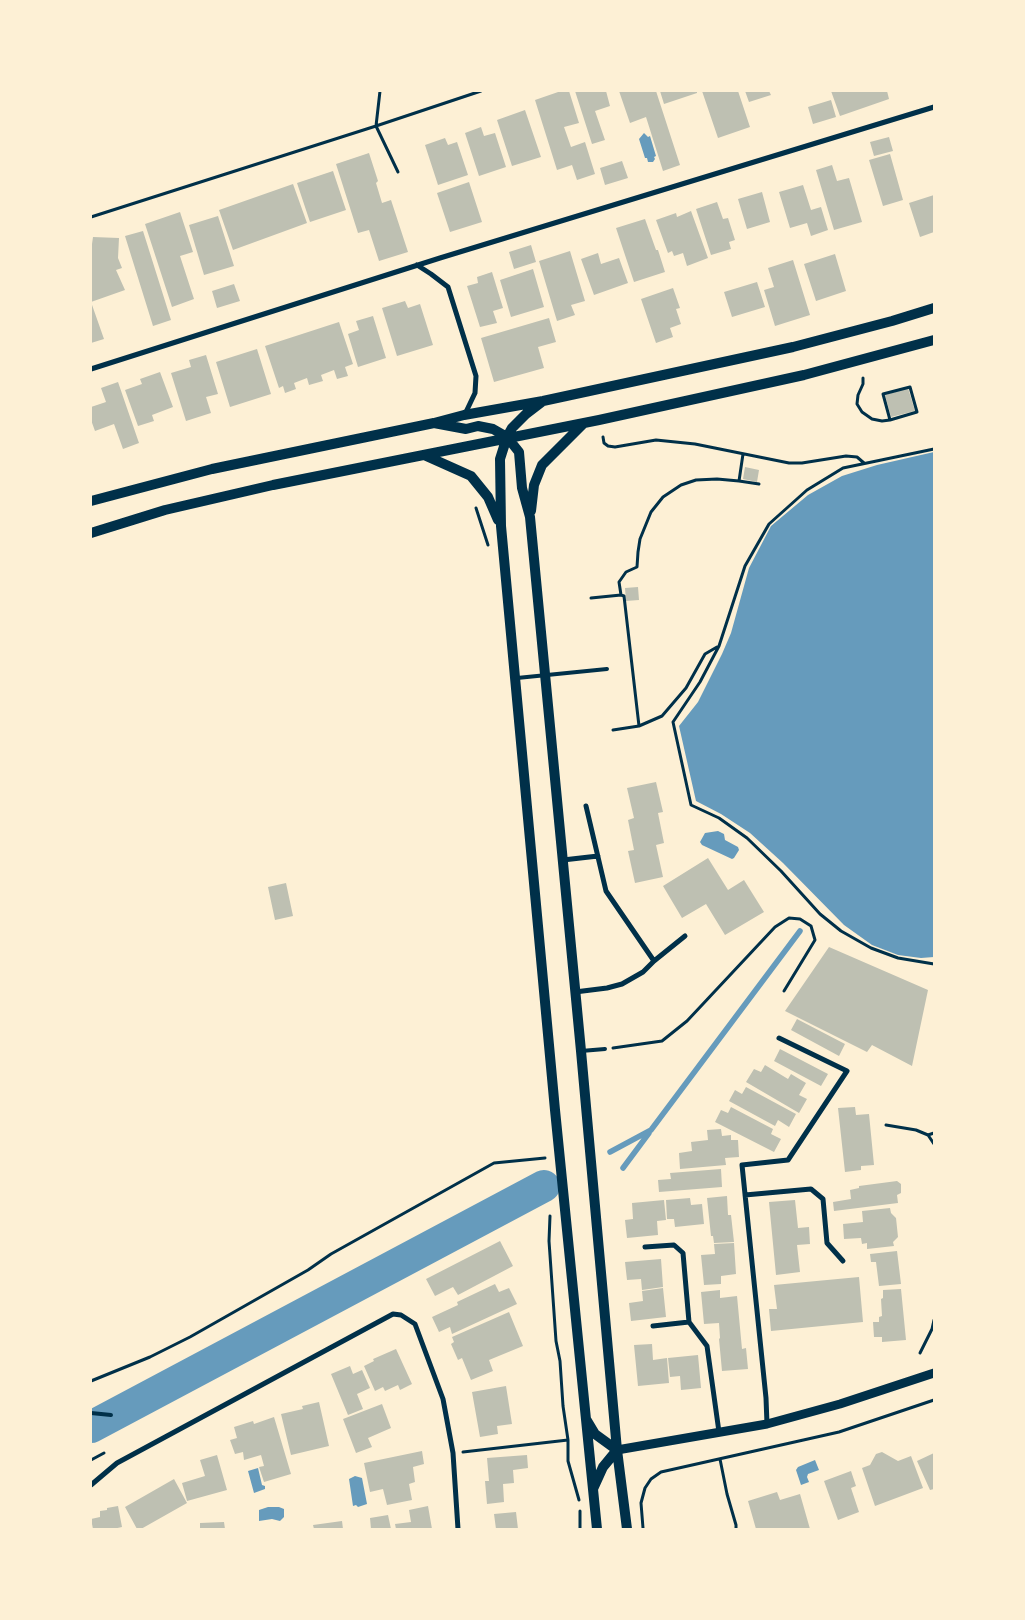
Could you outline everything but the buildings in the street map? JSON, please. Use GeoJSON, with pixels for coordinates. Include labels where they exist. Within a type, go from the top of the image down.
{"type":"FeatureCollection","features":[{"type":"Feature","properties":{"kind":"main road"},"geometry":{"type":"LineString","coordinates":[[91,501],[212,469],[434,423],[464,415],[544,401],[793,347],[934,308]]}},
{"type":"Feature","properties":{"kind":"main road"},"geometry":{"type":"LineString","coordinates":[[91,533],[165,510],[273,485],[584,423],[804,375],[934,340]]}},
{"type":"Feature","properties":{"kind":"main road"},"geometry":{"type":"LineString","coordinates":[[544,401],[526,414],[512,428],[507,437],[500,459],[501,526],[514,678],[597,1529]]}},
{"type":"Feature","properties":{"kind":"main road"},"geometry":{"type":"LineString","coordinates":[[434,423],[466,429],[478,426],[494,429],[507,437],[519,452],[522,488],[530,517],[617,1450],[627,1529]]}},
{"type":"Feature","properties":{"kind":"main road"},"geometry":{"type":"LineString","coordinates":[[530,517],[534,485],[542,465],[584,423]]}},
{"type":"Feature","properties":{"kind":"main road"},"geometry":{"type":"LineString","coordinates":[[424,455],[471,476],[488,497],[501,526]]}},
{"type":"Feature","properties":{"kind":"main road"},"geometry":{"type":"LineString","coordinates":[[585,1418],[595,1434],[617,1450]]}},
{"type":"Feature","properties":{"kind":"main road"},"geometry":{"type":"LineString","coordinates":[[593,1489],[604,1467],[617,1450]]}},
{"type":"Feature","properties":{"kind":"street"},"geometry":{"type":"LineString","coordinates":[[91,369],[417,265],[934,107]]}},
{"type":"Feature","properties":{"kind":"street"},"geometry":{"type":"LineString","coordinates":[[417,265],[448,287],[476,376],[475,393],[464,415]]}},
{"type":"Feature","properties":{"kind":"street"},"geometry":{"type":"LineString","coordinates":[[586,806],[606,891],[654,961]]}},
{"type":"Feature","properties":{"kind":"street"},"geometry":{"type":"LineString","coordinates":[[562,860],[598,856]]}},
{"type":"Feature","properties":{"kind":"street"},"geometry":{"type":"LineString","coordinates":[[575,992],[622,984],[643,972],[685,936]]}},
{"type":"Feature","properties":{"kind":"street"},"geometry":{"type":"LineString","coordinates":[[767,1424],[742,1164],[788,1160],[847,1071],[779,1038]]}},
{"type":"Feature","properties":{"kind":"street"},"geometry":{"type":"LineString","coordinates":[[745,1195],[811,1188],[823,1199],[827,1243],[844,1261]]}},
{"type":"Feature","properties":{"kind":"street"},"geometry":{"type":"LineString","coordinates":[[645,1246],[674,1245],[683,1253],[689,1322],[707,1346],[719,1432]]}},
{"type":"Feature","properties":{"kind":"street"},"geometry":{"type":"LineString","coordinates":[[91,1485],[117,1463],[393,1314],[401,1315],[415,1324],[443,1399],[453,1453],[458,1529]]}},
{"type":"Feature","properties":{"kind":"street"},"geometry":{"type":"LineString","coordinates":[[653,1326],[689,1322]]}},
{"type":"Feature","properties":{"kind":"street"},"geometry":{"type":"LineString","coordinates":[[617,1450],[767,1424],[840,1404],[934,1373]]}},
{"type":"Feature","properties":{"kind":"lane"},"geometry":{"type":"LineString","coordinates":[[514,678],[607,669]]}},
{"type":"Feature","properties":{"kind":"lane"},"geometry":{"type":"LineString","coordinates":[[581,1051],[605,1049]]}},
{"type":"Feature","properties":{"kind":"lane"},"geometry":{"type":"LineString","coordinates":[[91,1413],[111,1415]]}},
{"type":"Feature","properties":{"kind":"path"},"geometry":{"type":"LineString","coordinates":[[380,91],[376,126],[398,172]]}},
{"type":"Feature","properties":{"kind":"path"},"geometry":{"type":"LineString","coordinates":[[91,217],[480,91]]}},
{"type":"Feature","properties":{"kind":"path"},"geometry":{"type":"LineString","coordinates":[[863,378],[857,404],[862,412],[872,419],[882,421],[890,420],[916,412],[910,387],[883,394],[890,420]]}},
{"type":"Feature","properties":{"kind":"path"},"geometry":{"type":"LineString","coordinates":[[603,437],[604,443],[615,447],[656,440],[695,444],[789,463],[802,464],[857,457],[864,464]]}},
{"type":"Feature","properties":{"kind":"path"},"geometry":{"type":"LineString","coordinates":[[934,449],[843,468],[807,490],[769,524],[745,566],[719,646],[700,682],[673,722],[692,805],[719,818],[747,838],[781,871],[820,914],[841,931],[871,948],[898,958],[934,964]]}},
{"type":"Feature","properties":{"kind":"path"},"geometry":{"type":"LineString","coordinates":[[739,481],[743,454]]}},
{"type":"Feature","properties":{"kind":"path"},"geometry":{"type":"LineString","coordinates":[[639,726],[624,596],[621,596],[619,582],[626,572],[637,567],[640,539],[651,512],[663,497],[681,485],[696,480],[717,479],[759,484]]}},
{"type":"Feature","properties":{"kind":"path"},"geometry":{"type":"LineString","coordinates":[[476,507],[488,545],[488,554]]}},
{"type":"Feature","properties":{"kind":"path"},"geometry":{"type":"LineString","coordinates":[[591,598],[621,596]]}},
{"type":"Feature","properties":{"kind":"path"},"geometry":{"type":"LineString","coordinates":[[613,730],[639,726],[662,716],[686,688],[705,654],[719,646]]}},
{"type":"Feature","properties":{"kind":"path"},"geometry":{"type":"LineString","coordinates":[[605,1049],[662,1041],[687,1020],[775,927],[789,918],[800,919],[811,926],[815,940],[784,991]]}},
{"type":"Feature","properties":{"kind":"path"},"geometry":{"type":"LineString","coordinates":[[886,1125],[928,1134],[934,1133]]}},
{"type":"Feature","properties":{"kind":"path"},"geometry":{"type":"LineString","coordinates":[[928,1134],[934,1144]]}},
{"type":"Feature","properties":{"kind":"path"},"geometry":{"type":"LineString","coordinates":[[545,1149],[546,1167]]}},
{"type":"Feature","properties":{"kind":"path"},"geometry":{"type":"LineString","coordinates":[[91,1381],[150,1357],[190,1337],[308,1270],[330,1254],[494,1163],[546,1158]]}},
{"type":"Feature","properties":{"kind":"path"},"geometry":{"type":"LineString","coordinates":[[550,1210],[549,1241],[556,1341],[560,1361],[568,1440],[568,1461],[579,1502],[580,1529]]}},
{"type":"Feature","properties":{"kind":"path"},"geometry":{"type":"LineString","coordinates":[[920,1353],[932,1329],[934,1320]]}},
{"type":"Feature","properties":{"kind":"path"},"geometry":{"type":"LineString","coordinates":[[643,1529],[641,1503],[645,1488],[661,1472],[839,1432],[934,1400]]}},
{"type":"Feature","properties":{"kind":"path"},"geometry":{"type":"LineString","coordinates":[[453,1453],[568,1440]]}},
{"type":"Feature","properties":{"kind":"path"},"geometry":{"type":"LineString","coordinates":[[91,1460],[104,1453]]}},
{"type":"Feature","properties":{"kind":"path"},"geometry":{"type":"LineString","coordinates":[[720,1459],[736,1529]]}},
{"type":"Feature","properties":{"kind":"water"},"geometry":{"type":"Polygon","coordinates":[[[644,133],[648,137],[650,136],[656,156],[653,162],[648,162],[647,158],[645,158],[639,139],[644,133]]]}},
{"type":"Feature","properties":{"kind":"water"},"geometry":{"type":"Polygon","coordinates":[[[934,452],[934,957],[921,958],[898,955],[872,945],[844,925],[783,863],[750,833],[721,814],[696,801],[679,726],[698,702],[722,654],[731,633],[749,568],[771,526],[808,495],[842,476],[877,465],[934,452]]]}},
{"type":"Feature","properties":{"kind":"water"},"geometry":{"type":"Polygon","coordinates":[[[718,831],[724,834],[725,840],[738,847],[739,850],[734,858],[732,859],[702,845],[700,842],[705,833],[718,831]]]}},
{"type":"Feature","properties":{"kind":"water"},"geometry":{"type":"Polygon","coordinates":[[[815,1460],[819,1470],[808,1474],[809,1482],[801,1485],[796,1470],[798,1467],[815,1460]]]}},
{"type":"Feature","properties":{"kind":"water"},"geometry":{"type":"Polygon","coordinates":[[[258,1468],[262,1485],[265,1486],[265,1489],[254,1493],[248,1471],[258,1468]]]}},
{"type":"Feature","properties":{"kind":"water"},"geometry":{"type":"Polygon","coordinates":[[[355,1476],[362,1478],[367,1504],[358,1507],[356,1505],[353,1506],[349,1479],[355,1476]]]}},
{"type":"Feature","properties":{"kind":"water"},"geometry":{"type":"Polygon","coordinates":[[[268,1507],[284,1509],[284,1517],[280,1521],[272,1519],[259,1521],[259,1510],[268,1507]]]}},
{"type":"Feature","properties":{"kind":"waterway"},"geometry":{"type":"LineString","coordinates":[[610,1152],[651,1130],[800,931]]}},
{"type":"Feature","properties":{"kind":"waterway"},"geometry":{"type":"LineString","coordinates":[[623,1168],[649,1133]]}},
{"type":"Feature","properties":{"kind":"waterway"},"geometry":{"type":"LineString","coordinates":[[91,1427],[544,1186]]}}]}
